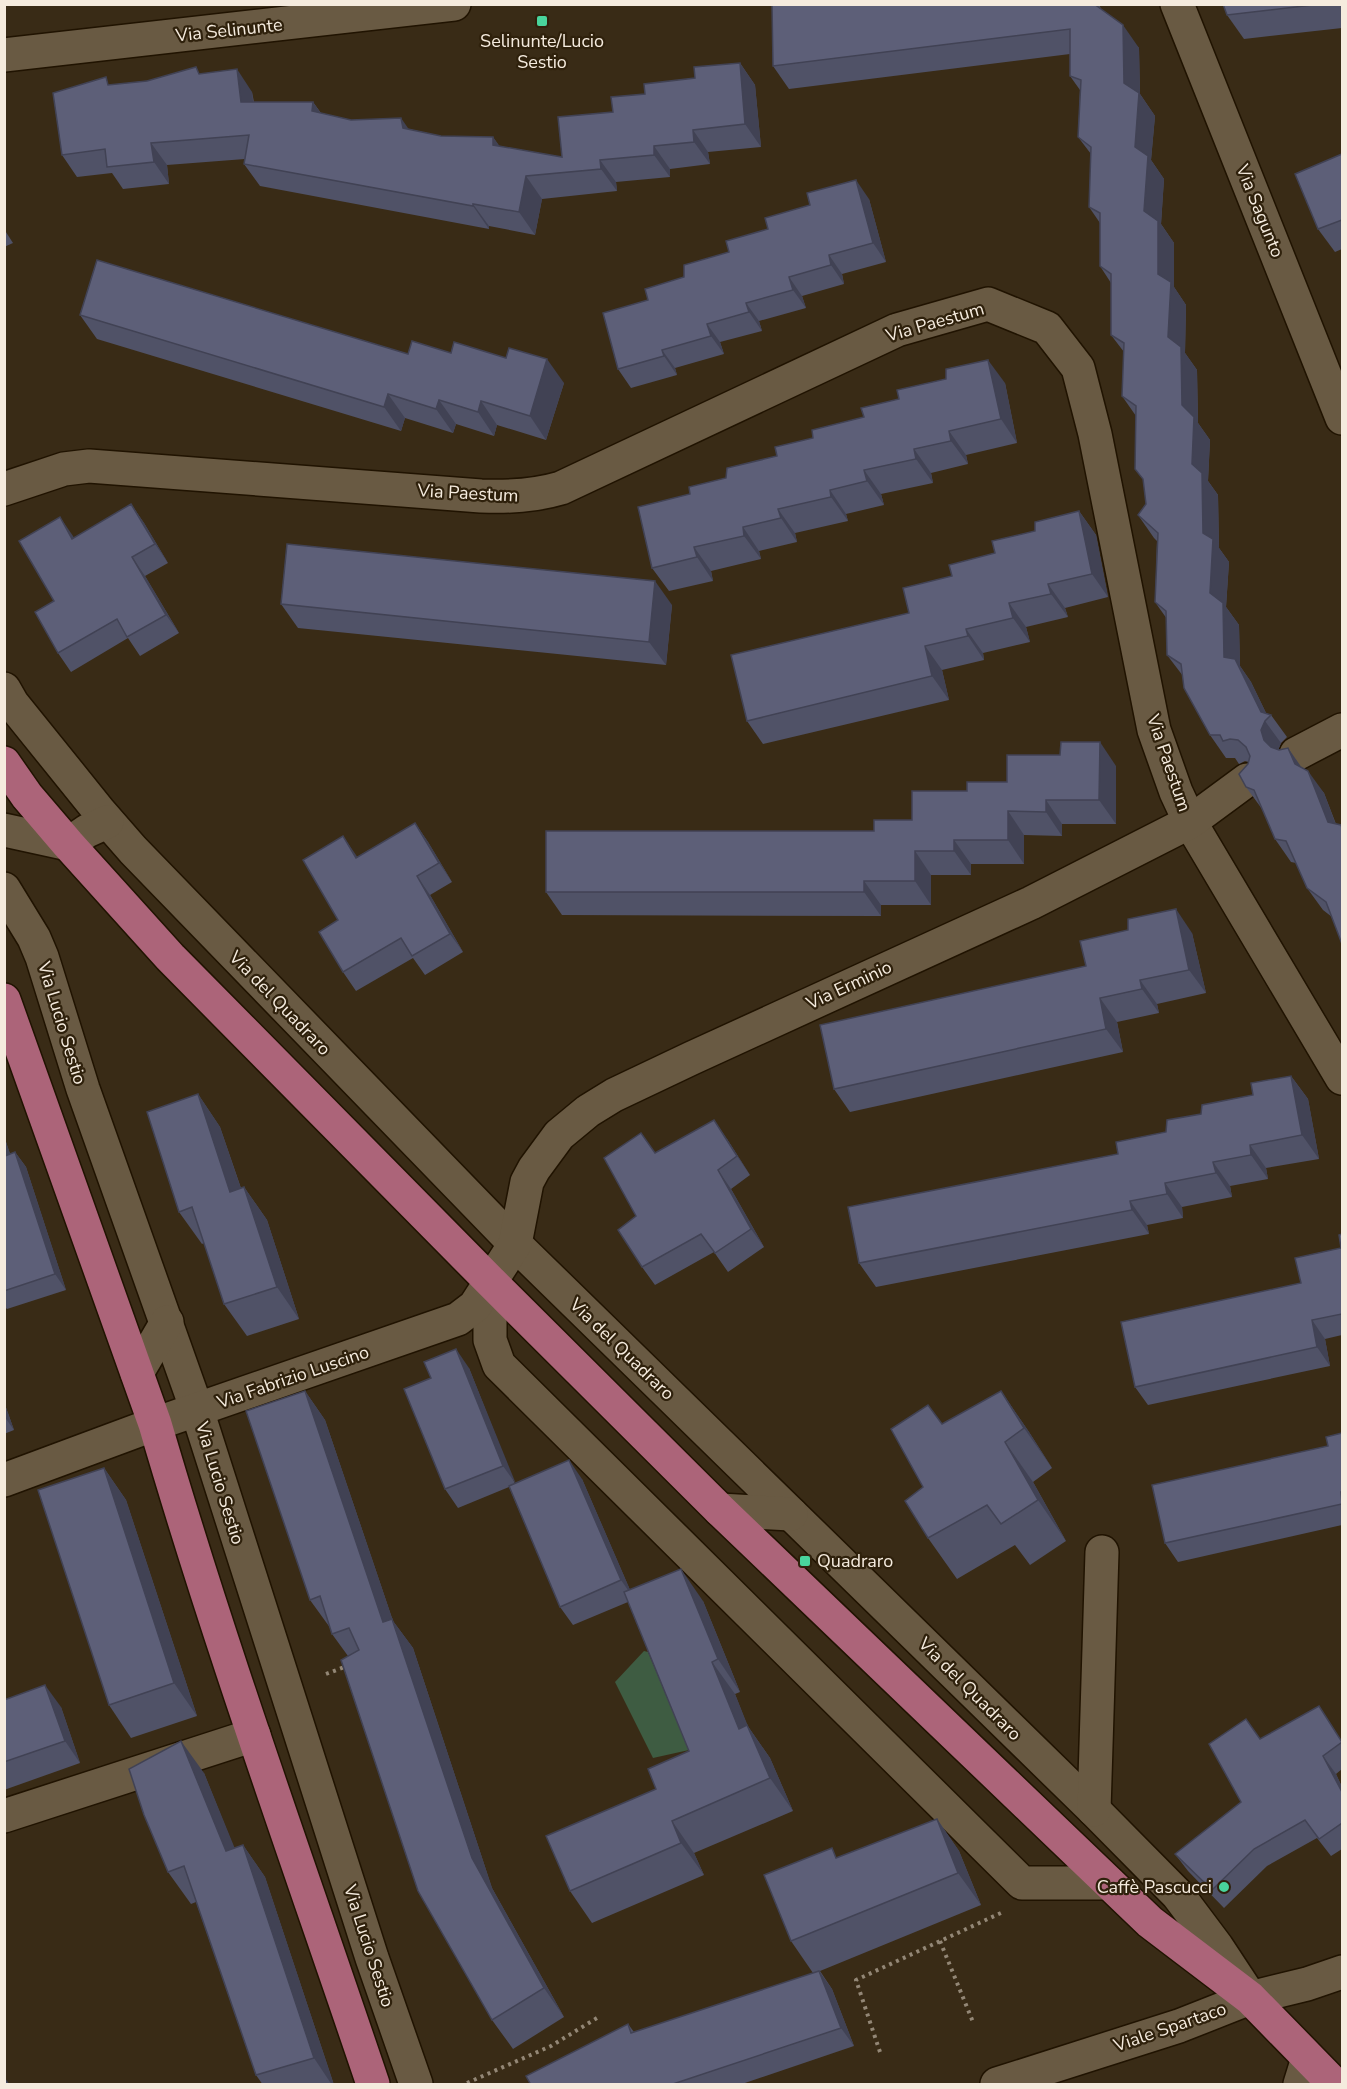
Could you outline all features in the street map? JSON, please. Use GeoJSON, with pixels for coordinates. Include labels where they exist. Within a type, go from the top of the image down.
{"type":"FeatureCollection","features":[{"type":"Feature","properties":{"kind":"main road","name":"Via del Quadraro"},"geometry":{"type":"LineString","coordinates":[[4,763],[27,796],[68,844],[170,957],[720,1510],[1149,1922],[1250,1998],[1304,2071],[1334,2085]]}},
{"type":"Feature","properties":{"kind":"main road"},"geometry":{"type":"LineString","coordinates":[[4,1000],[155,1424],[254,1735],[373,2085]]}},
{"type":"Feature","properties":{"kind":"street","name":"Via Selinunte"},"geometry":{"type":"LineString","coordinates":[[4,55],[454,4]]}},
{"type":"Feature","properties":{"kind":"street","name":"Via Sagunto"},"geometry":{"type":"LineString","coordinates":[[1177,4],[1342,418]]}},
{"type":"Feature","properties":{"kind":"street","name":"Via Paestum"},"geometry":{"type":"LineString","coordinates":[[4,489],[64,469],[89,466],[481,496],[539,495],[561,488],[897,330],[988,304],[1047,328],[1078,368],[1095,434],[1154,730],[1176,792],[1190,822],[1342,1078]]}},
{"type":"Feature","properties":{"kind":"street","name":"Via del Quadraro"},"geometry":{"type":"LineString","coordinates":[[4,689],[107,822],[357,1084],[514,1244],[1094,1810],[1178,1896],[1217,1947],[1250,1998]]}},
{"type":"Feature","properties":{"kind":"street"},"geometry":{"type":"LineString","coordinates":[[1296,754],[1342,730]]}},
{"type":"Feature","properties":{"kind":"street","name":"Via Erminio"},"geometry":{"type":"LineString","coordinates":[[514,1244],[530,1175],[559,1135],[588,1111],[614,1095],[703,1053],[1031,903],[1190,822],[1247,780]]}},
{"type":"Feature","properties":{"kind":"street"},"geometry":{"type":"LineString","coordinates":[[4,830],[68,844],[87,831],[107,822]]}},
{"type":"Feature","properties":{"kind":"street","name":"Via Lucio Sestio"},"geometry":{"type":"LineString","coordinates":[[4,889],[34,938],[42,957],[82,1089],[197,1410],[372,1958],[416,2085]]}},
{"type":"Feature","properties":{"kind":"street","name":"Via Fabrizio Luscino"},"geometry":{"type":"LineString","coordinates":[[4,1480],[155,1424],[458,1319],[475,1306],[514,1244]]}},
{"type":"Feature","properties":{"kind":"street"},"geometry":{"type":"LineString","coordinates":[[490,1281],[490,1340],[499,1365],[1022,1883],[1109,1883]]}},
{"type":"Feature","properties":{"kind":"street"},"geometry":{"type":"LineString","coordinates":[[137,1373],[167,1322]]}},
{"type":"Feature","properties":{"kind":"street"},"geometry":{"type":"LineString","coordinates":[[720,1510],[790,1514]]}},
{"type":"Feature","properties":{"kind":"street"},"geometry":{"type":"LineString","coordinates":[[1094,1810],[1105,1573]]}},
{"type":"Feature","properties":{"kind":"street"},"geometry":{"type":"LineString","coordinates":[[875,1658],[876,1596]]}},
{"type":"Feature","properties":{"kind":"street"},"geometry":{"type":"LineString","coordinates":[[4,1816],[254,1735]]}},
{"type":"Feature","properties":{"kind":"street","name":"Viale Spartaco"},"geometry":{"type":"LineString","coordinates":[[997,2085],[1179,2026],[1250,1998],[1307,1984],[1342,1972]]}},
{"type":"Feature","properties":{"kind":"path"},"geometry":{"type":"LineString","coordinates":[[326,1674],[354,1664]]}},
{"type":"Feature","properties":{"kind":"path"},"geometry":{"type":"LineString","coordinates":[[880,2052],[856,1980],[1012,1908]]}},
{"type":"Feature","properties":{"kind":"path"},"geometry":{"type":"LineString","coordinates":[[940,1941],[973,2022]]}},
{"type":"Feature","properties":{"kind":"path"},"geometry":{"type":"LineString","coordinates":[[467,2083],[551,2046],[597,2018]]}},
{"type":"Feature","properties":{"kind":"green space"},"geometry":{"type":"Polygon","coordinates":[[[644,1651],[648,1652],[689,1750],[653,1758],[615,1682],[644,1651]]]}},
{"type":"Feature","properties":{"kind":"building"},"geometry":{"type":"Polygon","coordinates":[[[772,4],[1094,4],[1123,25],[1124,83],[1139,93],[1135,147],[1148,156],[1144,211],[1158,221],[1158,274],[1171,282],[1168,337],[1181,347],[1182,405],[1194,417],[1192,464],[1202,473],[1203,533],[1213,539],[1210,593],[1223,603],[1224,657],[1235,659],[1261,712],[1271,715],[1261,730],[1264,740],[1271,747],[1279,750],[1288,748],[1295,764],[1308,771],[1328,822],[1341,825],[1342,944],[1326,902],[1307,888],[1286,841],[1275,839],[1254,790],[1246,787],[1239,774],[1248,764],[1250,756],[1246,747],[1238,740],[1223,741],[1220,735],[1210,735],[1184,688],[1181,664],[1167,655],[1166,611],[1155,602],[1158,533],[1138,515],[1146,504],[1143,479],[1135,469],[1136,406],[1122,396],[1124,343],[1111,335],[1111,274],[1100,266],[1100,213],[1089,207],[1091,147],[1078,137],[1081,80],[1070,76],[1070,29],[773,66],[772,4]]]}},
{"type":"Feature","properties":{"kind":"building"},"geometry":{"type":"Polygon","coordinates":[[[1223,4],[1321,4],[1227,15],[1223,4]]]}},
{"type":"Feature","properties":{"kind":"building"},"geometry":{"type":"Polygon","coordinates":[[[740,63],[745,124],[693,130],[694,142],[654,146],[654,155],[600,160],[601,169],[526,176],[519,212],[473,204],[473,206],[244,164],[249,135],[151,143],[154,162],[107,167],[105,149],[62,155],[53,93],[106,77],[108,85],[147,81],[196,67],[199,74],[237,69],[241,102],[313,102],[312,111],[351,120],[401,118],[403,128],[441,136],[493,137],[493,145],[562,157],[558,117],[613,112],[611,97],[645,94],[644,84],[695,78],[694,67],[740,63]]]}},
{"type":"Feature","properties":{"kind":"building"},"geometry":{"type":"Polygon","coordinates":[[[1342,154],[1342,220],[1318,229],[1295,174],[1342,154]]]}},
{"type":"Feature","properties":{"kind":"building"},"geometry":{"type":"Polygon","coordinates":[[[856,180],[873,243],[829,255],[831,265],[789,277],[793,290],[746,303],[749,312],[707,324],[711,336],[662,350],[664,356],[618,369],[603,313],[648,300],[645,289],[684,277],[684,265],[729,252],[726,241],[768,229],[765,218],[810,205],[807,193],[856,180]]]}},
{"type":"Feature","properties":{"kind":"building"},"geometry":{"type":"Polygon","coordinates":[[[97,260],[408,354],[412,341],[451,353],[454,342],[506,358],[509,348],[547,359],[530,416],[481,401],[478,412],[439,400],[436,409],[388,394],[384,407],[80,315],[97,260]]]}},
{"type":"Feature","properties":{"kind":"building"},"geometry":{"type":"Polygon","coordinates":[[[988,360],[1001,419],[949,431],[951,441],[914,449],[916,459],[864,470],[867,481],[830,490],[831,497],[778,509],[781,518],[743,527],[744,536],[694,547],[697,557],[652,568],[638,507],[690,494],[689,487],[726,478],[727,468],[777,456],[775,447],[813,438],[812,430],[864,417],[861,408],[899,399],[897,390],[946,379],[946,369],[988,360]]]}},
{"type":"Feature","properties":{"kind":"building"},"geometry":{"type":"Polygon","coordinates":[[[131,504],[155,544],[132,557],[166,615],[127,637],[117,619],[58,653],[35,612],[54,601],[19,541],[60,517],[72,539],[131,504]]]}},
{"type":"Feature","properties":{"kind":"building"},"geometry":{"type":"Polygon","coordinates":[[[1079,511],[1092,574],[1048,584],[1051,594],[1009,603],[1013,618],[966,629],[968,636],[925,646],[932,676],[747,721],[731,655],[909,613],[903,588],[952,576],[949,565],[995,553],[992,541],[1035,531],[1035,522],[1079,511]]]}},
{"type":"Feature","properties":{"kind":"building"},"geometry":{"type":"Polygon","coordinates":[[[287,544],[655,581],[649,642],[281,604],[287,544]]]}},
{"type":"Feature","properties":{"kind":"building"},"geometry":{"type":"Polygon","coordinates":[[[1061,742],[1100,742],[1099,800],[1046,800],[1046,812],[1008,811],[1008,840],[954,840],[954,851],[915,851],[915,881],[864,881],[864,892],[546,892],[546,831],[874,831],[874,820],[912,820],[912,791],[967,791],[967,782],[1007,782],[1007,755],[1060,755],[1061,742]]]}},
{"type":"Feature","properties":{"kind":"building"},"geometry":{"type":"Polygon","coordinates":[[[415,823],[439,863],[417,876],[450,934],[412,956],[401,938],[343,972],[319,932],[338,920],[303,860],[343,836],[356,858],[415,823]]]}},
{"type":"Feature","properties":{"kind":"building"},"geometry":{"type":"Polygon","coordinates":[[[1176,909],[1189,970],[1140,980],[1142,989],[1100,998],[1106,1029],[834,1089],[820,1025],[1086,966],[1080,941],[1128,930],[1128,919],[1176,909]]]}},
{"type":"Feature","properties":{"kind":"building"},"geometry":{"type":"Polygon","coordinates":[[[1291,1076],[1302,1135],[1250,1145],[1251,1155],[1213,1162],[1216,1173],[1165,1183],[1167,1194],[1130,1201],[1132,1210],[859,1263],[848,1207],[1118,1154],[1116,1142],[1166,1132],[1167,1120],[1201,1114],[1202,1105],[1253,1095],[1251,1083],[1291,1076]]]}},
{"type":"Feature","properties":{"kind":"building"},"geometry":{"type":"Polygon","coordinates":[[[198,1094],[230,1192],[244,1187],[277,1287],[224,1304],[192,1207],[179,1212],[147,1112],[198,1094]]]}},
{"type":"Feature","properties":{"kind":"building"},"geometry":{"type":"Polygon","coordinates":[[[714,1120],[737,1156],[718,1170],[751,1229],[715,1253],[701,1234],[642,1267],[618,1230],[636,1216],[604,1158],[641,1133],[655,1153],[714,1120]]]}},
{"type":"Feature","properties":{"kind":"building"},"geometry":{"type":"Polygon","coordinates":[[[15,1152],[55,1274],[4,1291],[4,1154],[5,1156],[15,1152]]]}},
{"type":"Feature","properties":{"kind":"building"},"geometry":{"type":"Polygon","coordinates":[[[1342,1234],[1342,1314],[1312,1320],[1317,1347],[1135,1387],[1121,1322],[1301,1283],[1295,1258],[1341,1248],[1339,1235],[1342,1234]]]}},
{"type":"Feature","properties":{"kind":"building"},"geometry":{"type":"Polygon","coordinates":[[[456,1349],[503,1466],[445,1489],[404,1389],[431,1378],[424,1362],[456,1349]]]}},
{"type":"Feature","properties":{"kind":"building"},"geometry":{"type":"Polygon","coordinates":[[[305,1391],[383,1622],[392,1619],[472,1858],[544,1988],[492,2020],[418,1891],[341,1660],[359,1650],[349,1628],[332,1634],[320,1596],[310,1600],[246,1411],[305,1391]]]}},
{"type":"Feature","properties":{"kind":"building"},"geometry":{"type":"Polygon","coordinates":[[[1001,1391],[1024,1428],[1005,1442],[1038,1500],[1001,1524],[987,1505],[928,1538],[905,1501],[923,1487],[891,1429],[928,1405],[942,1424],[1001,1391]]]}},
{"type":"Feature","properties":{"kind":"building"},"geometry":{"type":"Polygon","coordinates":[[[1342,1433],[1342,1504],[1165,1543],[1152,1485],[1328,1446],[1326,1437],[1342,1433]]]}},
{"type":"Feature","properties":{"kind":"building"},"geometry":{"type":"Polygon","coordinates":[[[569,1460],[621,1580],[560,1607],[509,1486],[569,1460]]]}},
{"type":"Feature","properties":{"kind":"building"},"geometry":{"type":"Polygon","coordinates":[[[104,1468],[174,1683],[109,1705],[38,1490],[104,1468]]]}},
{"type":"Feature","properties":{"kind":"building"},"geometry":{"type":"Polygon","coordinates":[[[681,1569],[718,1659],[712,1662],[739,1729],[747,1725],[770,1778],[672,1821],[681,1843],[570,1891],[546,1836],[656,1789],[648,1769],[689,1751],[624,1592],[681,1569]]]}},
{"type":"Feature","properties":{"kind":"building"},"geometry":{"type":"Polygon","coordinates":[[[45,1685],[65,1741],[4,1762],[4,1700],[45,1685]]]}},
{"type":"Feature","properties":{"kind":"building"},"geometry":{"type":"Polygon","coordinates":[[[1319,1706],[1342,1742],[1323,1756],[1342,1792],[1342,1823],[1319,1839],[1305,1820],[1254,1849],[1212,1890],[1175,1854],[1241,1802],[1209,1744],[1246,1719],[1260,1739],[1319,1706]]]}},
{"type":"Feature","properties":{"kind":"building"},"geometry":{"type":"Polygon","coordinates":[[[181,1741],[226,1851],[243,1845],[314,2058],[256,2075],[184,1866],[168,1872],[144,1815],[129,1769],[181,1741]]]}},
{"type":"Feature","properties":{"kind":"building"},"geometry":{"type":"Polygon","coordinates":[[[937,1819],[958,1873],[791,1941],[764,1875],[832,1848],[836,1858],[937,1819]]]}},
{"type":"Feature","properties":{"kind":"building"},"geometry":{"type":"Polygon","coordinates":[[[819,1971],[841,2028],[670,2085],[531,2085],[526,2076],[628,2024],[631,2033],[819,1971]]]}},
{"type":"Feature","properties":{"kind":"place","name":"Selinunte/Lucio Sestio"},"geometry":{"type":"Point","coordinates":[542,21]}},
{"type":"Feature","properties":{"kind":"place","name":"Quadraro"},"geometry":{"type":"Point","coordinates":[805,1561]}},
{"type":"Feature","properties":{"kind":"place","name":"Caffè Pascucci"},"geometry":{"type":"Point","coordinates":[1224,1887]}}]}
